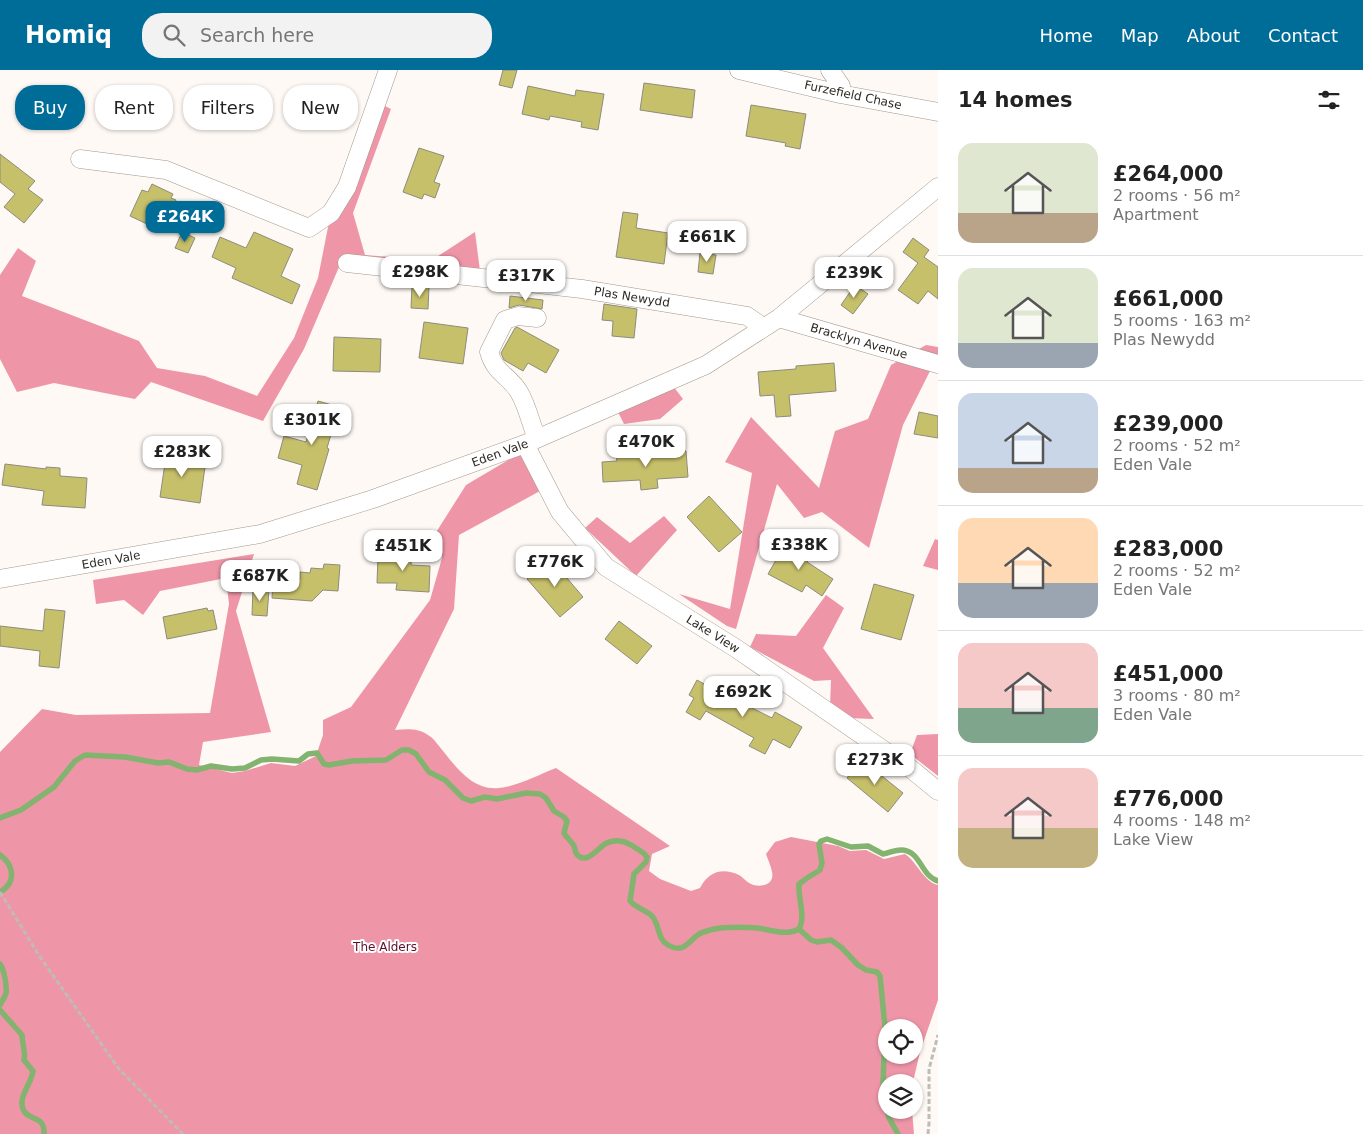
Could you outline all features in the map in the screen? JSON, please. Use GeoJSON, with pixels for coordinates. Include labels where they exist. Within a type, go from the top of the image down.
{"type":"FeatureCollection","features":[{"type":"Feature","properties":{"kind":"street"},"geometry":{"type":"LineString","coordinates":[[80,159],[166,170],[309,228],[331,213],[347,187],[388,70]]}},
{"type":"Feature","properties":{"kind":"street","name":"Furzefield Chase"},"geometry":{"type":"LineString","coordinates":[[739,70],[840,94],[938,112]]}},
{"type":"Feature","properties":{"kind":"street"},"geometry":{"type":"LineString","coordinates":[[830,70],[841,86],[840,94]]}},
{"type":"Feature","properties":{"kind":"street","name":"Eden Vale"},"geometry":{"type":"LineString","coordinates":[[0,579],[260,534],[373,499],[531,442],[706,366],[779,318],[938,187]]}},
{"type":"Feature","properties":{"kind":"street","name":"Plas Newydd"},"geometry":{"type":"LineString","coordinates":[[347,263],[582,289],[747,316],[763,327]]}},
{"type":"Feature","properties":{"kind":"street","name":"Lake View"},"geometry":{"type":"LineString","coordinates":[[537,318],[518,316],[505,320],[489,352],[498,371],[519,392],[531,442],[560,512],[606,567],[737,650],[911,769],[938,790]]}},
{"type":"Feature","properties":{"kind":"street","name":"Bracklyn Avenue"},"geometry":{"type":"LineString","coordinates":[[779,318],[938,364]]}},
{"type":"Feature","properties":{"kind":"path"},"geometry":{"type":"LineString","coordinates":[[1,894],[40,957],[119,1069],[183,1134]]}},
{"type":"Feature","properties":{"kind":"path"},"geometry":{"type":"LineString","coordinates":[[928,1134],[929,1069],[938,1035]]}},
{"type":"Feature","properties":{"kind":"green space"},"geometry":{"type":"Polygon","coordinates":[[[379,103],[391,109],[353,213],[365,255],[432,260],[475,232],[480,271],[342,260],[304,349],[263,421],[151,382],[135,399],[54,383],[17,392],[0,359],[0,275],[18,248],[36,261],[22,296],[139,341],[157,368],[205,376],[257,396],[294,338],[318,278],[329,222],[379,103]]]}},
{"type":"Feature","properties":{"kind":"green space"},"geometry":{"type":"Polygon","coordinates":[[[926,345],[938,347],[938,355],[903,425],[869,548],[822,512],[804,518],[777,484],[736,629],[727,626],[679,594],[730,609],[752,473],[725,462],[751,417],[819,488],[835,431],[868,419],[891,365],[926,345]]]}},
{"type":"Feature","properties":{"kind":"green space"},"geometry":{"type":"Polygon","coordinates":[[[673,386],[683,399],[660,419],[624,424],[618,412],[673,386]]]}},
{"type":"Feature","properties":{"kind":"green space","name":"The Alders"},"geometry":{"type":"Polygon","coordinates":[[[520,453],[540,491],[459,535],[454,609],[395,730],[421,731],[434,740],[464,775],[472,781],[489,788],[513,785],[556,768],[670,846],[652,854],[649,871],[660,879],[691,891],[700,888],[707,878],[721,871],[739,875],[755,885],[769,883],[772,876],[766,854],[775,842],[791,837],[838,846],[850,851],[866,850],[884,859],[905,854],[929,880],[938,885],[938,1000],[923,1043],[923,1019],[878,1019],[878,1064],[917,1064],[915,1074],[878,1074],[878,1119],[913,1119],[914,1134],[0,1134],[0,752],[42,709],[76,715],[210,713],[229,604],[226,578],[160,591],[143,615],[124,600],[96,604],[93,580],[254,554],[236,611],[271,732],[203,742],[199,765],[232,773],[271,763],[295,766],[316,756],[323,735],[323,720],[351,707],[430,600],[442,558],[435,534],[466,485],[520,453]]]}},
{"type":"Feature","properties":{"kind":"green space"},"geometry":{"type":"Polygon","coordinates":[[[664,516],[677,530],[636,576],[585,528],[597,517],[630,543],[664,516]]]}},
{"type":"Feature","properties":{"kind":"green space"},"geometry":{"type":"Polygon","coordinates":[[[935,539],[938,540],[938,570],[923,566],[935,539]]]}},
{"type":"Feature","properties":{"kind":"green space"},"geometry":{"type":"Polygon","coordinates":[[[826,595],[844,608],[823,648],[874,719],[847,718],[830,706],[831,680],[814,681],[750,647],[756,634],[796,636],[826,595]]]}},
{"type":"Feature","properties":{"kind":"green space"},"geometry":{"type":"Polygon","coordinates":[[[938,734],[938,776],[910,754],[917,735],[938,734]]]}},
{"type":"Feature","properties":{"kind":"building"},"geometry":{"type":"Polygon","coordinates":[[[503,70],[517,70],[512,88],[499,85],[503,70]]]}},
{"type":"Feature","properties":{"kind":"building"},"geometry":{"type":"Polygon","coordinates":[[[644,83],[695,90],[692,118],[640,110],[644,83]]]}},
{"type":"Feature","properties":{"kind":"building"},"geometry":{"type":"Polygon","coordinates":[[[528,86],[575,96],[576,90],[604,94],[598,130],[581,127],[582,122],[550,116],[549,120],[522,114],[528,86]]]}},
{"type":"Feature","properties":{"kind":"building"},"geometry":{"type":"Polygon","coordinates":[[[751,105],[806,114],[800,149],[785,146],[786,143],[746,136],[751,105]]]}},
{"type":"Feature","properties":{"kind":"building"},"geometry":{"type":"Polygon","coordinates":[[[419,148],[444,156],[434,182],[440,184],[435,198],[424,194],[422,199],[403,192],[419,148]]]}},
{"type":"Feature","properties":{"kind":"building"},"geometry":{"type":"Polygon","coordinates":[[[0,154],[35,181],[28,189],[43,200],[24,223],[4,207],[15,194],[0,182],[0,154]]]}},
{"type":"Feature","properties":{"kind":"building"},"geometry":{"type":"Polygon","coordinates":[[[152,184],[173,194],[171,198],[176,200],[162,231],[130,216],[142,190],[148,192],[152,184]]]}},
{"type":"Feature","properties":{"kind":"building"},"geometry":{"type":"Polygon","coordinates":[[[623,212],[638,214],[636,228],[668,233],[664,264],[616,257],[623,212]]]}},
{"type":"Feature","properties":{"kind":"building"},"geometry":{"type":"Polygon","coordinates":[[[182,232],[195,238],[188,253],[175,248],[182,232]]]}},
{"type":"Feature","properties":{"kind":"building"},"geometry":{"type":"Polygon","coordinates":[[[254,232],[293,249],[281,276],[300,285],[292,304],[232,278],[236,268],[212,257],[220,237],[246,248],[254,232]]]}},
{"type":"Feature","properties":{"kind":"building"},"geometry":{"type":"Polygon","coordinates":[[[913,238],[929,250],[924,257],[938,267],[938,299],[928,291],[918,304],[898,290],[918,263],[903,252],[913,238]]]}},
{"type":"Feature","properties":{"kind":"building"},"geometry":{"type":"Polygon","coordinates":[[[700,253],[716,255],[713,274],[698,272],[700,253]]]}},
{"type":"Feature","properties":{"kind":"building"},"geometry":{"type":"Polygon","coordinates":[[[855,285],[868,294],[853,314],[841,305],[855,285]]]}},
{"type":"Feature","properties":{"kind":"building"},"geometry":{"type":"Polygon","coordinates":[[[412,286],[429,287],[428,309],[411,308],[412,286]]]}},
{"type":"Feature","properties":{"kind":"building"},"geometry":{"type":"Polygon","coordinates":[[[510,296],[543,300],[542,309],[519,305],[509,308],[510,296]]]}},
{"type":"Feature","properties":{"kind":"building"},"geometry":{"type":"Polygon","coordinates":[[[604,304],[637,309],[634,338],[612,336],[613,321],[602,320],[604,304]]]}},
{"type":"Feature","properties":{"kind":"building"},"geometry":{"type":"Polygon","coordinates":[[[424,322],[468,328],[463,364],[419,358],[424,322]]]}},
{"type":"Feature","properties":{"kind":"building"},"geometry":{"type":"Polygon","coordinates":[[[517,327],[559,350],[546,373],[528,363],[523,371],[504,360],[501,353],[517,327]]]}},
{"type":"Feature","properties":{"kind":"building"},"geometry":{"type":"Polygon","coordinates":[[[334,337],[381,339],[380,372],[333,371],[334,337]]]}},
{"type":"Feature","properties":{"kind":"building"},"geometry":{"type":"Polygon","coordinates":[[[834,363],[836,391],[789,395],[791,416],[776,417],[774,395],[760,396],[758,372],[834,363]]]}},
{"type":"Feature","properties":{"kind":"building"},"geometry":{"type":"Polygon","coordinates":[[[318,401],[339,407],[317,490],[297,484],[302,465],[278,458],[284,436],[306,442],[318,401]]]}},
{"type":"Feature","properties":{"kind":"building"},"geometry":{"type":"Polygon","coordinates":[[[919,412],[938,416],[938,438],[914,434],[919,412]]]}},
{"type":"Feature","properties":{"kind":"building"},"geometry":{"type":"Polygon","coordinates":[[[167,450],[196,454],[194,465],[205,467],[200,503],[160,497],[167,450]]]}},
{"type":"Feature","properties":{"kind":"building"},"geometry":{"type":"Polygon","coordinates":[[[686,451],[688,477],[657,479],[658,488],[641,490],[640,480],[603,482],[602,462],[617,461],[616,456],[686,451]]]}},
{"type":"Feature","properties":{"kind":"building"},"geometry":{"type":"Polygon","coordinates":[[[5,464],[46,469],[46,467],[60,468],[60,476],[87,478],[85,508],[42,505],[44,491],[2,485],[5,464]]]}},
{"type":"Feature","properties":{"kind":"building"},"geometry":{"type":"Polygon","coordinates":[[[709,496],[742,532],[719,552],[687,517],[709,496]]]}},
{"type":"Feature","properties":{"kind":"building"},"geometry":{"type":"Polygon","coordinates":[[[787,541],[811,555],[807,562],[833,579],[822,596],[806,585],[802,592],[768,574],[787,541]]]}},
{"type":"Feature","properties":{"kind":"building"},"geometry":{"type":"Polygon","coordinates":[[[397,547],[412,548],[411,565],[430,566],[429,592],[396,590],[397,583],[377,583],[378,556],[396,557],[397,547]]]}},
{"type":"Feature","properties":{"kind":"building"},"geometry":{"type":"Polygon","coordinates":[[[550,558],[583,597],[560,617],[527,579],[550,558]]]}},
{"type":"Feature","properties":{"kind":"building"},"geometry":{"type":"Polygon","coordinates":[[[324,564],[340,565],[338,591],[323,590],[312,601],[272,598],[273,576],[300,579],[300,572],[310,573],[311,568],[323,569],[324,564]]]}},
{"type":"Feature","properties":{"kind":"building"},"geometry":{"type":"Polygon","coordinates":[[[874,584],[914,595],[901,640],[861,629],[874,584]]]}},
{"type":"Feature","properties":{"kind":"building"},"geometry":{"type":"Polygon","coordinates":[[[253,589],[269,590],[267,616],[252,615],[253,589]]]}},
{"type":"Feature","properties":{"kind":"building"},"geometry":{"type":"Polygon","coordinates":[[[207,608],[208,611],[213,610],[217,629],[167,639],[163,617],[207,608]]]}},
{"type":"Feature","properties":{"kind":"building"},"geometry":{"type":"Polygon","coordinates":[[[45,609],[65,611],[59,668],[39,666],[40,651],[0,646],[0,626],[43,631],[45,609]]]}},
{"type":"Feature","properties":{"kind":"building"},"geometry":{"type":"Polygon","coordinates":[[[619,621],[652,646],[637,664],[605,639],[619,621]]]}},
{"type":"Feature","properties":{"kind":"building"},"geometry":{"type":"Polygon","coordinates":[[[697,680],[729,698],[731,693],[748,702],[746,705],[772,718],[775,712],[802,727],[790,748],[773,739],[765,754],[749,746],[754,738],[706,711],[700,720],[686,712],[694,698],[689,695],[697,680]]]}},
{"type":"Feature","properties":{"kind":"building"},"geometry":{"type":"Polygon","coordinates":[[[862,760],[903,793],[888,812],[847,778],[862,760]]]}},
{"type":"Feature","properties":{"kind":"waterway"},"geometry":{"type":"LineString","coordinates":[[0,818],[21,810],[54,787],[75,761],[85,755],[125,757],[158,763],[169,762],[187,769],[197,770],[211,766],[232,769],[245,768],[261,760],[272,759],[299,761],[308,754],[317,753],[324,764],[329,765],[352,761],[386,760],[402,750],[409,750],[416,754],[429,772],[445,780],[463,798],[471,801],[485,797],[497,799],[526,793],[540,794],[546,798],[554,811],[567,821],[564,833],[580,857],[587,857],[608,842],[615,841],[628,843],[642,852],[647,857],[646,862],[634,874],[630,901],[652,916],[664,942],[674,948],[683,947],[701,933],[720,928],[758,928],[779,932],[799,929],[802,919],[799,884],[820,870],[822,863],[819,844],[827,839],[851,847],[868,846],[883,854],[898,850],[909,852],[918,859],[928,874],[938,881]]}},
{"type":"Feature","properties":{"kind":"waterway"},"geometry":{"type":"LineString","coordinates":[[0,855],[9,864],[12,874],[9,884],[0,892]]}},
{"type":"Feature","properties":{"kind":"waterway"},"geometry":{"type":"LineString","coordinates":[[799,929],[811,940],[817,942],[831,940],[842,948],[858,965],[866,970],[877,972],[880,976],[885,1027],[883,1074]]}},
{"type":"Feature","properties":{"kind":"waterway"},"geometry":{"type":"LineString","coordinates":[[0,964],[6,982],[6,993],[0,1005]]}},
{"type":"Feature","properties":{"kind":"waterway"},"geometry":{"type":"LineString","coordinates":[[0,1010],[22,1035],[24,1060],[33,1071],[22,1099],[23,1109],[29,1116],[42,1123],[44,1134]]}},
{"type":"Feature","properties":{"kind":"waterway"},"geometry":{"type":"LineString","coordinates":[[890,1119],[898,1134]]}}]}
